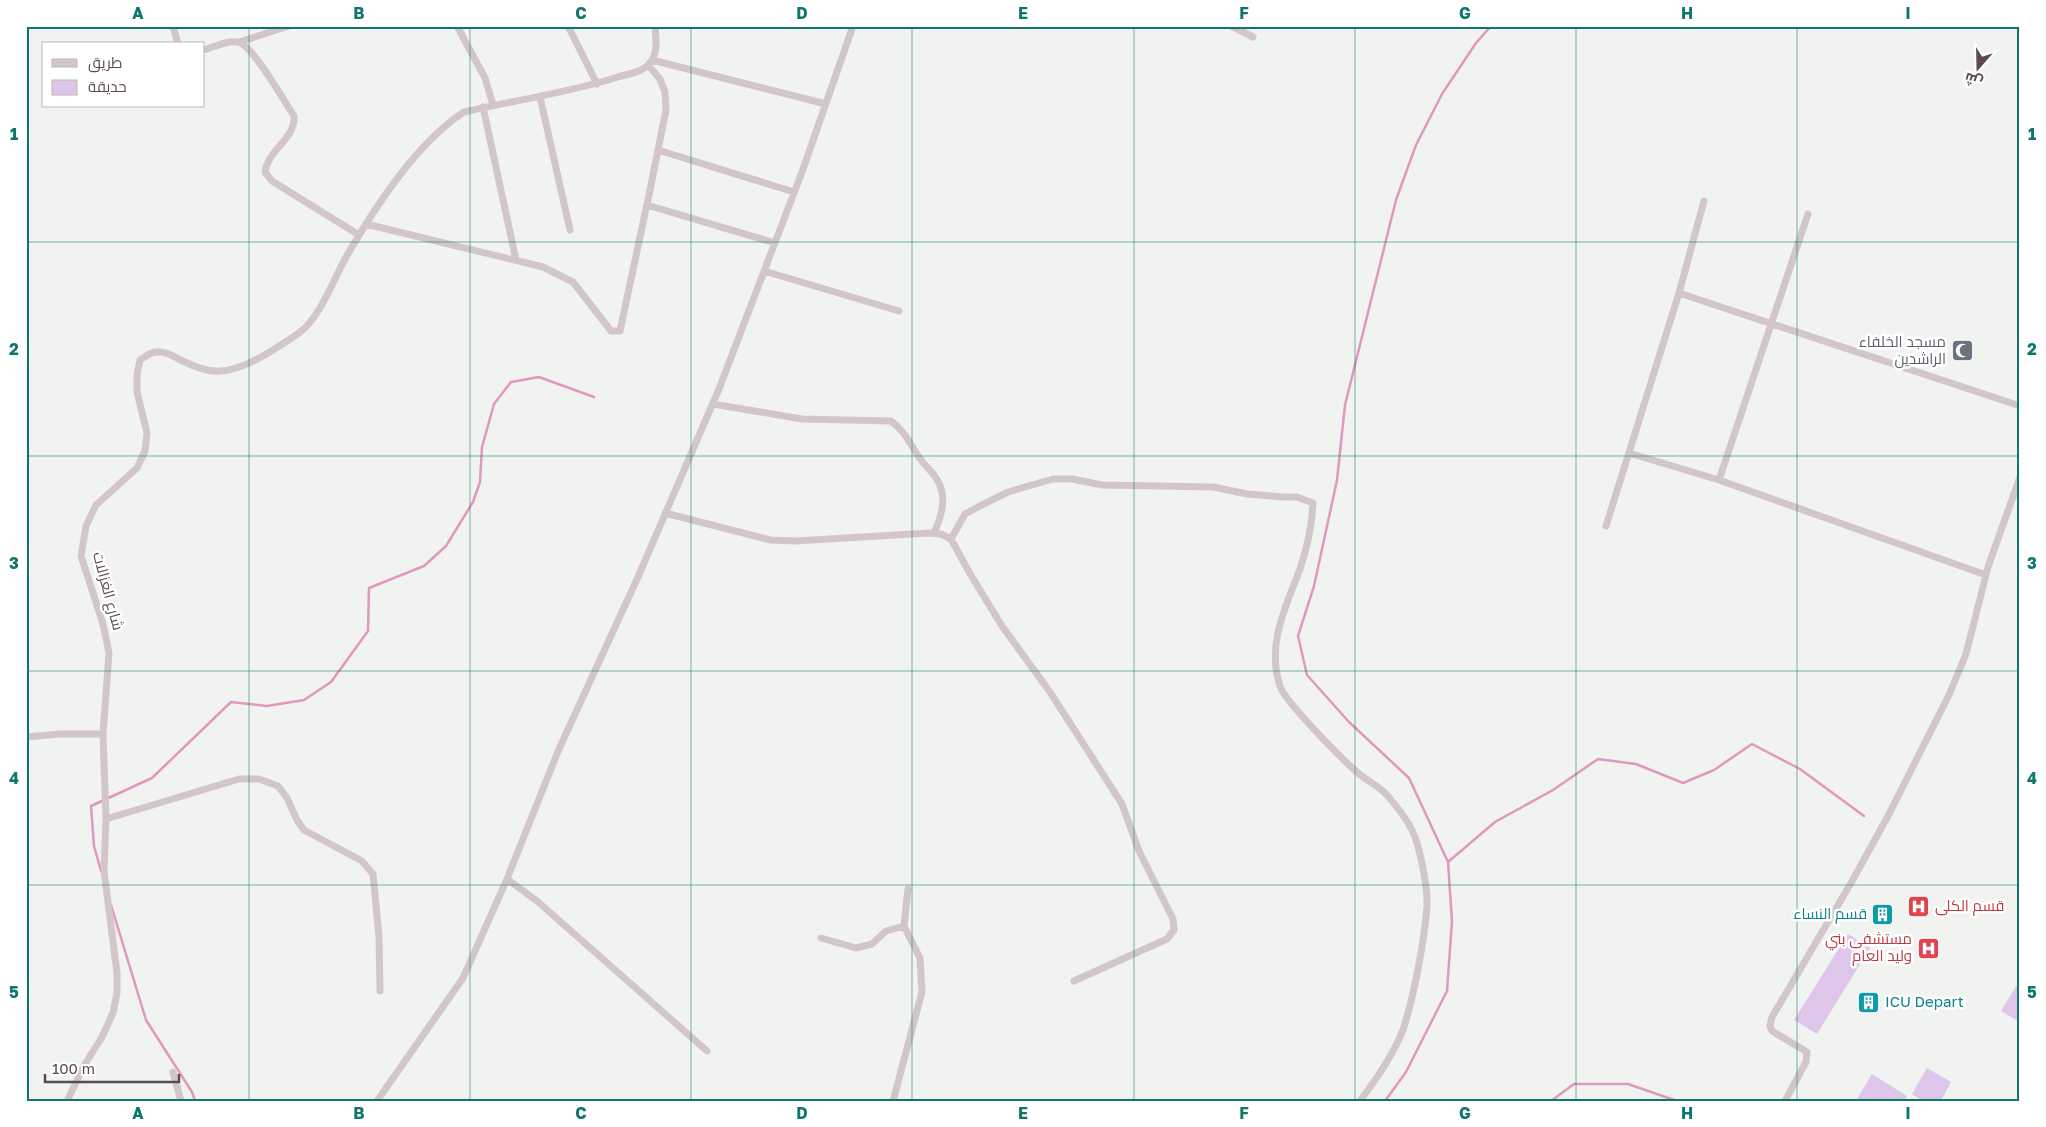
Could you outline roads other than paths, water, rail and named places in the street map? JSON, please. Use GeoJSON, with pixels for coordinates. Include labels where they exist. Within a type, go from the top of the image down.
{"type":"FeatureCollection","features":[{"type":"Feature","properties":{"kind":"street"},"geometry":{"type":"LineString","coordinates":[[173,26],[177,42]]}},
{"type":"Feature","properties":{"kind":"street"},"geometry":{"type":"LineString","coordinates":[[205,50],[229,42],[239,42],[289,26]]}},
{"type":"Feature","properties":{"kind":"street"},"geometry":{"type":"LineString","coordinates":[[457,26],[485,78],[493,105]]}},
{"type":"Feature","properties":{"kind":"street"},"geometry":{"type":"LineString","coordinates":[[568,26],[597,84]]}},
{"type":"Feature","properties":{"kind":"street"},"geometry":{"type":"LineString","coordinates":[[239,42],[253,52],[294,116],[294,125],[290,133],[271,154],[266,164],[265,172],[272,181],[359,235],[426,144],[447,123],[464,112],[597,84],[637,72],[650,62],[657,45],[655,26]]}},
{"type":"Feature","properties":{"kind":"street"},"geometry":{"type":"LineString","coordinates":[[377,1101],[463,978],[507,880],[559,750],[713,404],[794,192],[853,26]]}},
{"type":"Feature","properties":{"kind":"street"},"geometry":{"type":"LineString","coordinates":[[1231,26],[1253,37]]}},
{"type":"Feature","properties":{"kind":"street"},"geometry":{"type":"LineString","coordinates":[[650,62],[826,104]]}},
{"type":"Feature","properties":{"kind":"street"},"geometry":{"type":"LineString","coordinates":[[366,224],[543,267],[573,282],[611,331],[620,331],[666,110],[665,92],[660,78],[650,62]]}},
{"type":"Feature","properties":{"kind":"street"},"geometry":{"type":"LineString","coordinates":[[540,97],[570,230]]}},
{"type":"Feature","properties":{"kind":"street"},"geometry":{"type":"LineString","coordinates":[[483,107],[516,260]]}},
{"type":"Feature","properties":{"kind":"street"},"geometry":{"type":"LineString","coordinates":[[658,150],[794,192]]}},
{"type":"Feature","properties":{"kind":"street"},"geometry":{"type":"LineString","coordinates":[[1606,526],[1679,293],[1704,201]]}},
{"type":"Feature","properties":{"kind":"street"},"geometry":{"type":"LineString","coordinates":[[647,205],[775,243]]}},
{"type":"Feature","properties":{"kind":"street"},"geometry":{"type":"LineString","coordinates":[[1719,480],[1808,214]]}},
{"type":"Feature","properties":{"kind":"street","name":"شارع الغزالات"},"geometry":{"type":"LineString","coordinates":[[67,1101],[85,1064],[102,1037],[113,1013],[117,992],[117,973],[104,870],[106,820],[104,734],[109,653],[103,624],[81,556],[86,526],[96,505],[137,468],[145,451],[147,432],[137,392],[136,374],[140,360],[150,353],[160,352],[205,369],[220,371],[234,369],[258,358],[301,332],[315,316],[359,235]]}},
{"type":"Feature","properties":{"kind":"street"},"geometry":{"type":"LineString","coordinates":[[764,271],[900,311]]}},
{"type":"Feature","properties":{"kind":"street"},"geometry":{"type":"LineString","coordinates":[[1679,293],[2020,406]]}},
{"type":"Feature","properties":{"kind":"street"},"geometry":{"type":"LineString","coordinates":[[713,404],[802,418],[891,421],[901,428],[920,458],[937,479],[944,498],[942,515],[934,533]]}},
{"type":"Feature","properties":{"kind":"street"},"geometry":{"type":"LineString","coordinates":[[1629,453],[1719,480],[1986,575]]}},
{"type":"Feature","properties":{"kind":"street"},"geometry":{"type":"LineString","coordinates":[[1785,1101],[1806,1062],[1807,1052],[1772,1031],[1770,1026],[1772,1017],[1852,883],[1950,695],[1966,654],[1986,575],[2020,477]]}},
{"type":"Feature","properties":{"kind":"street"},"geometry":{"type":"LineString","coordinates":[[952,539],[965,514],[1008,492],[1053,479],[1072,479],[1102,485],[1213,487],[1247,494],[1283,498],[1297,497],[1313,503],[1312,520],[1300,567],[1278,628],[1277,671],[1280,688],[1299,713],[1357,772],[1383,792],[1400,810],[1412,831],[1422,864],[1427,906],[1414,987],[1402,1031],[1376,1080],[1360,1101]]}},
{"type":"Feature","properties":{"kind":"street"},"geometry":{"type":"LineString","coordinates":[[665,513],[770,540],[796,541],[934,533],[952,539],[969,572],[1002,626],[1050,692],[1122,804],[1139,851],[1174,919],[1174,930],[1168,938],[1074,981]]}},
{"type":"Feature","properties":{"kind":"street"},"geometry":{"type":"LineString","coordinates":[[26,737],[60,734],[104,734]]}},
{"type":"Feature","properties":{"kind":"street"},"geometry":{"type":"LineString","coordinates":[[106,820],[239,779],[259,779],[278,786],[287,798],[304,830],[362,861],[373,874],[379,937],[380,991]]}},
{"type":"Feature","properties":{"kind":"street"},"geometry":{"type":"LineString","coordinates":[[507,880],[537,901],[707,1051]]}},
{"type":"Feature","properties":{"kind":"street"},"geometry":{"type":"LineString","coordinates":[[893,1101],[922,992],[920,958],[904,926],[908,889]]}},
{"type":"Feature","properties":{"kind":"street"},"geometry":{"type":"LineString","coordinates":[[821,938],[856,948],[872,944],[886,931],[904,926]]}},
{"type":"Feature","properties":{"kind":"street"},"geometry":{"type":"LineString","coordinates":[[173,1072],[181,1101]]}},
{"type":"Feature","properties":{"kind":"waterway"},"geometry":{"type":"LineString","coordinates":[[1385,1101],[1406,1072],[1447,991],[1452,921],[1448,862],[1409,778],[1349,722],[1307,675],[1298,636],[1314,586],[1337,480],[1345,405],[1396,200],[1416,145],[1442,94],[1476,43],[1491,26]]}},
{"type":"Feature","properties":{"kind":"waterway"},"geometry":{"type":"LineString","coordinates":[[101,871],[94,846],[91,806],[152,778],[231,702],[267,706],[304,700],[331,682],[368,631],[369,588],[424,566],[446,546],[473,502],[480,482],[482,447],[494,404],[511,382],[539,377],[594,397]]}},
{"type":"Feature","properties":{"kind":"waterway"},"geometry":{"type":"LineString","coordinates":[[1448,862],[1495,822],[1553,790],[1598,759],[1636,764],[1683,783],[1714,770],[1752,744],[1800,769],[1864,816]]}},
{"type":"Feature","properties":{"kind":"waterway"},"geometry":{"type":"LineString","coordinates":[[111,905],[146,1020],[192,1092],[195,1101]]}},
{"type":"Feature","properties":{"kind":"waterway"},"geometry":{"type":"LineString","coordinates":[[1551,1101],[1574,1084],[1628,1084],[1677,1101]]}},
{"type":"Feature","properties":{"kind":"place","name":"مسجد الخلفاء الراشدين"},"geometry":{"type":"Point","coordinates":[1962,351]}},
{"type":"Feature","properties":{"kind":"place","name":"قسم الكلى"},"geometry":{"type":"Point","coordinates":[1919,906]}},
{"type":"Feature","properties":{"kind":"place","name":"قسم النساء"},"geometry":{"type":"Point","coordinates":[1883,914]}},
{"type":"Feature","properties":{"kind":"place","name":"مستشفى بني وليد العام"},"geometry":{"type":"Point","coordinates":[1928,948]}},
{"type":"Feature","properties":{"kind":"place","name":"ICU Depart"},"geometry":{"type":"Point","coordinates":[1869,1002]}}]}
